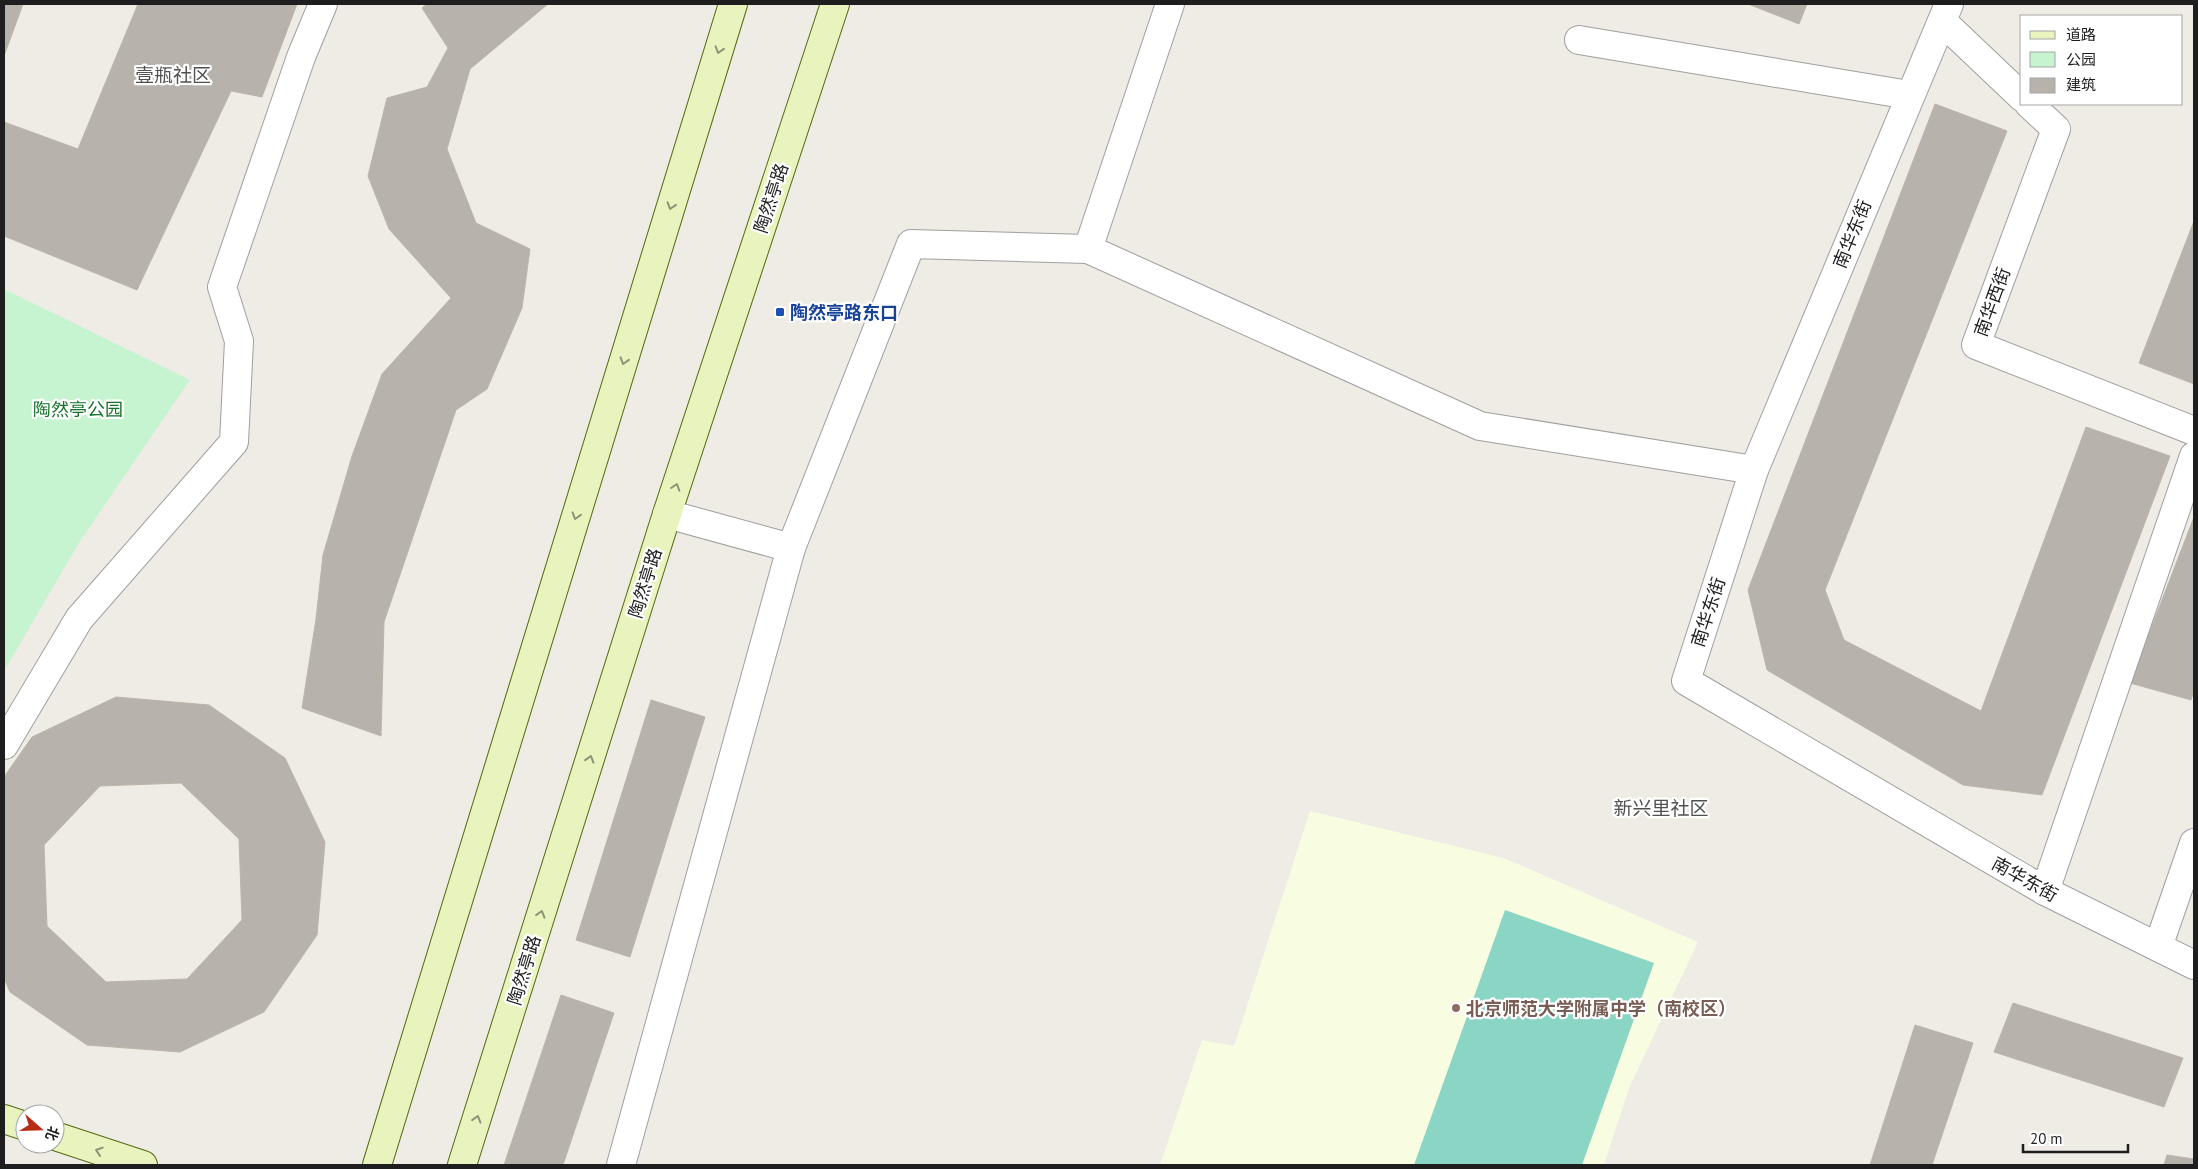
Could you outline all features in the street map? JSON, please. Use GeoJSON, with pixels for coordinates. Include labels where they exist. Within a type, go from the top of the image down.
{"type":"FeatureCollection","features":[{"type":"Feature","properties":{"kind":"main road"},"geometry":{"type":"LineString","coordinates":[[377,1165],[733,4]]}},
{"type":"Feature","properties":{"kind":"main road","name":"陶然亭路"},"geometry":{"type":"LineString","coordinates":[[462,1165],[667,514],[835,4]]}},
{"type":"Feature","properties":{"kind":"main road"},"geometry":{"type":"LineString","coordinates":[[65,1139],[143,1165]]}},
{"type":"Feature","properties":{"kind":"street"},"geometry":{"type":"LineString","coordinates":[[4,746],[79,619],[234,442],[239,341],[222,287],[301,57],[323,4]]}},
{"type":"Feature","properties":{"kind":"street"},"geometry":{"type":"LineString","coordinates":[[1088,249],[1170,4]]}},
{"type":"Feature","properties":{"kind":"street"},"geometry":{"type":"LineString","coordinates":[[1946,13],[2020,95]]}},
{"type":"Feature","properties":{"kind":"street","name":"南华东街"},"geometry":{"type":"LineString","coordinates":[[1946,13],[1909,95],[1754,470],[1686,681],[2045,891],[2194,965]]}},
{"type":"Feature","properties":{"kind":"street"},"geometry":{"type":"LineString","coordinates":[[1579,40],[1909,95]]}},
{"type":"Feature","properties":{"kind":"street","name":"南华西街"},"geometry":{"type":"LineString","coordinates":[[2030,105],[2056,129],[1976,345],[2194,431]]}},
{"type":"Feature","properties":{"kind":"street"},"geometry":{"type":"LineString","coordinates":[[621,1165],[791,548],[911,244],[1088,249],[1480,426],[1754,470]]}},
{"type":"Feature","properties":{"kind":"street"},"geometry":{"type":"LineString","coordinates":[[2045,891],[2194,456]]}},
{"type":"Feature","properties":{"kind":"street"},"geometry":{"type":"LineString","coordinates":[[667,514],[791,548]]}},
{"type":"Feature","properties":{"kind":"street"},"geometry":{"type":"LineString","coordinates":[[2158,948],[2194,843]]}},
{"type":"Feature","properties":{"kind":"shaded area","name":"北京师范大学附属中学（南校区）"},"geometry":{"type":"Polygon","coordinates":[[[1310,811],[1504,858],[1698,942],[1629,1088],[1604,1165],[1160,1165],[1202,1040],[1234,1046],[1310,811]]]}},
{"type":"Feature","properties":{"kind":"green space","name":"陶然亭公园"},"geometry":{"type":"Polygon","coordinates":[[[4,289],[190,380],[80,541],[4,671],[4,289]]]}},
{"type":"Feature","properties":{"kind":"green space"},"geometry":{"type":"Polygon","coordinates":[[[1505,910],[1654,963],[1582,1165],[1414,1165],[1505,910]]]}},
{"type":"Feature","properties":{"kind":"building"},"geometry":{"type":"Polygon","coordinates":[[[4,4],[23,4],[4,56],[4,4]]]}},
{"type":"Feature","properties":{"kind":"building"},"geometry":{"type":"Polygon","coordinates":[[[138,4],[297,4],[262,97],[231,91],[137,290],[4,236],[4,122],[78,149],[138,4]]]}},
{"type":"Feature","properties":{"kind":"building"},"geometry":{"type":"Polygon","coordinates":[[[427,4],[548,4],[470,69],[447,149],[476,223],[530,249],[522,308],[487,389],[456,410],[384,622],[381,736],[302,708],[316,619],[323,555],[352,456],[382,374],[451,298],[389,229],[368,176],[387,98],[427,87],[448,48],[422,8],[427,4]]]}},
{"type":"Feature","properties":{"kind":"building"},"geometry":{"type":"Polygon","coordinates":[[[1748,4],[1807,4],[1799,24],[1748,4]]]}},
{"type":"Feature","properties":{"kind":"building"},"geometry":{"type":"Polygon","coordinates":[[[1935,104],[2007,131],[1825,590],[1844,640],[1981,711],[2086,427],[2170,456],[2042,795],[1963,785],[1767,670],[1748,590],[1935,104]]]}},
{"type":"Feature","properties":{"kind":"building"},"geometry":{"type":"Polygon","coordinates":[[[2194,221],[2194,384],[2139,363],[2194,221]]]}},
{"type":"Feature","properties":{"kind":"building"},"geometry":{"type":"Polygon","coordinates":[[[2194,517],[2194,690],[2191,700],[2130,683],[2194,517]]]}},
{"type":"Feature","properties":{"kind":"building"},"geometry":{"type":"Polygon","coordinates":[[[116,697],[209,705],[285,758],[325,842],[317,935],[264,1012],[180,1052],[87,1045],[10,992],[4,978],[4,777],[32,737],[116,697]],[[181,783],[100,786],[44,845],[47,926],[106,982],[187,979],[242,920],[239,839],[181,783]]]}},
{"type":"Feature","properties":{"kind":"building"},"geometry":{"type":"Polygon","coordinates":[[[651,700],[705,717],[630,957],[576,940],[651,700]]]}},
{"type":"Feature","properties":{"kind":"building"},"geometry":{"type":"Polygon","coordinates":[[[561,995],[614,1013],[563,1165],[504,1165],[561,995]]]}},
{"type":"Feature","properties":{"kind":"building"},"geometry":{"type":"Polygon","coordinates":[[[2013,1003],[2183,1058],[2164,1107],[1994,1052],[2013,1003]]]}},
{"type":"Feature","properties":{"kind":"building"},"geometry":{"type":"Polygon","coordinates":[[[1915,1025],[1973,1043],[1932,1165],[1870,1165],[1915,1025]]]}},
{"type":"Feature","properties":{"kind":"building"},"geometry":{"type":"Polygon","coordinates":[[[2167,1155],[2194,1159],[2194,1165],[2164,1165],[2167,1155]]]}},
{"type":"Feature","properties":{"kind":"place","name":"陶然亭路东口"},"geometry":{"type":"Point","coordinates":[780,312]}},
{"type":"Feature","properties":{"kind":"place","name":"北京师范大学附属中学（南校区）"},"geometry":{"type":"Point","coordinates":[1456,1008]}},
{"type":"Feature","properties":{"kind":"district","name":"壹瓶社区"},"geometry":{"type":"Point","coordinates":[173,75]}},
{"type":"Feature","properties":{"kind":"district","name":"新兴里社区"},"geometry":{"type":"Point","coordinates":[1661,808]}}]}
